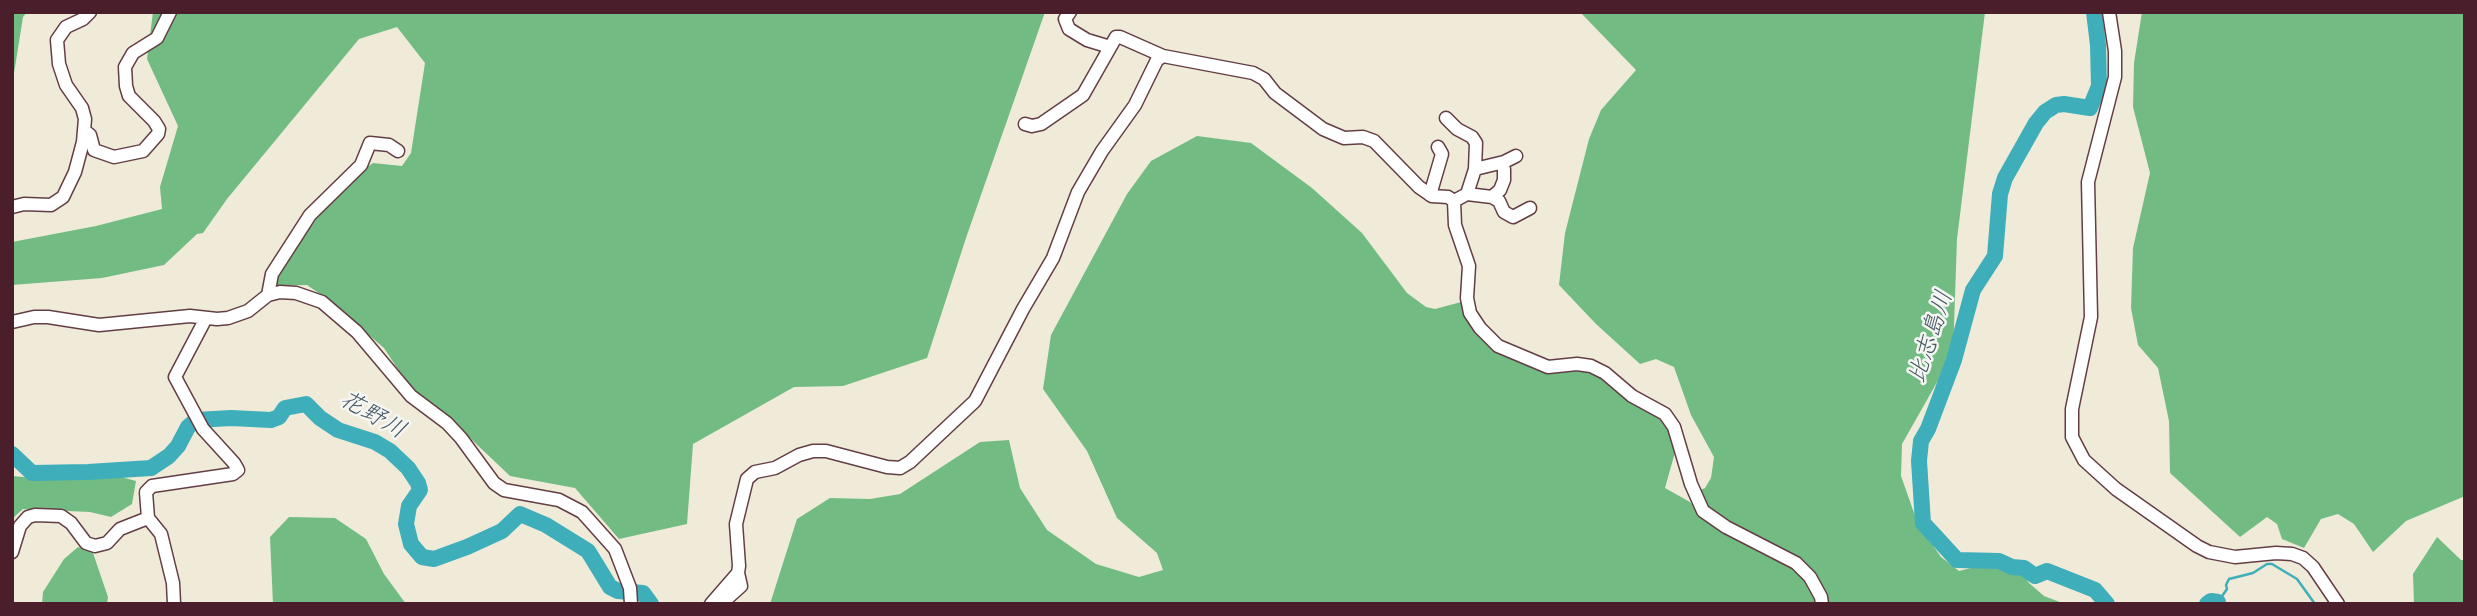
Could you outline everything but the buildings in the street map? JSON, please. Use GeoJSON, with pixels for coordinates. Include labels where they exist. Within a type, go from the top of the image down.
{"type":"FeatureCollection","features":[{"type":"Feature","properties":{"kind":"street"},"geometry":{"type":"LineString","coordinates":[[12,207],[24,204],[51,205],[63,197],[80,160],[85,131],[82,108],[66,85],[59,64],[57,40],[66,27],[83,19],[90,12]]}},
{"type":"Feature","properties":{"kind":"street"},"geometry":{"type":"LineString","coordinates":[[85,131],[90,135],[94,150],[114,157],[143,151],[158,134],[159,129],[154,121],[129,96],[125,67],[133,53],[157,38],[170,12]]}},
{"type":"Feature","properties":{"kind":"street"},"geometry":{"type":"LineString","coordinates":[[1070,12],[1065,19],[1069,29],[1087,40],[1110,47]]}},
{"type":"Feature","properties":{"kind":"street"},"geometry":{"type":"LineString","coordinates":[[2109,12],[2115,51],[2115,77],[2088,181],[2091,317],[2072,410],[2072,437],[2084,460],[2116,489],[2197,547],[2235,557],[2276,553],[2304,558],[2313,566],[2338,604]]}},
{"type":"Feature","properties":{"kind":"street"},"geometry":{"type":"LineString","coordinates":[[1025,124],[1041,124],[1083,95],[1116,37],[1120,37],[1163,56],[1240,69],[1264,79],[1275,93],[1323,129],[1344,138],[1363,137],[1374,141],[1430,195],[1454,201],[1467,194],[1492,197],[1499,201],[1504,212],[1513,217],[1530,208]]}},
{"type":"Feature","properties":{"kind":"street"},"geometry":{"type":"LineString","coordinates":[[711,604],[737,573],[739,566],[736,524],[747,479],[755,472],[775,468],[813,451],[826,451],[900,468],[910,462],[975,401],[1053,258],[1078,192],[1102,150],[1135,105],[1157,60],[1163,56]]}},
{"type":"Feature","properties":{"kind":"street"},"geometry":{"type":"LineString","coordinates":[[1446,118],[1457,130],[1472,136],[1476,143],[1475,169],[1467,194]]}},
{"type":"Feature","properties":{"kind":"street"},"geometry":{"type":"LineString","coordinates":[[268,295],[272,274],[310,215],[360,165],[370,143],[389,145],[398,152]]}},
{"type":"Feature","properties":{"kind":"street"},"geometry":{"type":"LineString","coordinates":[[1430,195],[1442,154],[1438,147]]}},
{"type":"Feature","properties":{"kind":"street"},"geometry":{"type":"LineString","coordinates":[[1475,169],[1516,156]]}},
{"type":"Feature","properties":{"kind":"street"},"geometry":{"type":"LineString","coordinates":[[1492,197],[1500,190],[1504,169]]}},
{"type":"Feature","properties":{"kind":"street"},"geometry":{"type":"LineString","coordinates":[[1454,201],[1455,225],[1469,266],[1467,298],[1470,313],[1480,328],[1498,346],[1548,367],[1577,364],[1591,366],[1605,373],[1632,396],[1665,414],[1674,427],[1691,484],[1703,511],[1726,527],[1796,563],[1810,577],[1822,604]]}},
{"type":"Feature","properties":{"kind":"street"},"geometry":{"type":"LineString","coordinates":[[12,322],[48,317],[99,325],[190,316],[238,317],[268,295],[280,292],[296,293],[322,302],[357,332],[411,396],[447,423],[494,483],[504,489],[559,500],[582,512],[615,549],[630,587],[631,603]]}},
{"type":"Feature","properties":{"kind":"street"},"geometry":{"type":"LineString","coordinates":[[173,604],[173,583],[161,534],[148,518],[146,492],[152,486],[233,474],[238,470],[200,424],[175,377],[205,318]]}},
{"type":"Feature","properties":{"kind":"street"},"geometry":{"type":"LineString","coordinates":[[12,552],[20,526],[35,515],[61,516],[71,523],[86,543],[95,546],[107,543],[120,529],[148,518]]}},
{"type":"Feature","properties":{"kind":"street"},"geometry":{"type":"LineString","coordinates":[[722,604],[740,586],[737,573]]}},
{"type":"Feature","properties":{"kind":"green space"},"geometry":{"type":"Polygon","coordinates":[[[12,12],[27,12],[23,17],[12,86],[12,12]]]}},
{"type":"Feature","properties":{"kind":"green space"},"geometry":{"type":"Polygon","coordinates":[[[153,12],[1045,12],[927,358],[843,386],[794,387],[693,444],[687,524],[619,539],[575,488],[510,476],[450,419],[416,397],[384,348],[323,296],[307,285],[272,286],[277,272],[343,183],[373,163],[402,166],[411,153],[425,63],[397,27],[359,39],[227,199],[203,233],[197,234],[164,265],[102,278],[12,285],[12,242],[96,226],[162,209],[160,187],[178,126],[147,59],[153,12]]]}},
{"type":"Feature","properties":{"kind":"green space"},"geometry":{"type":"Polygon","coordinates":[[[1580,12],[1985,12],[1957,239],[1953,354],[1902,444],[1901,476],[1918,524],[1941,557],[1959,571],[1979,566],[1989,556],[2015,561],[2029,583],[2044,596],[2065,604],[1827,604],[1820,583],[1707,507],[1698,491],[1705,488],[1711,478],[1714,457],[1691,415],[1674,367],[1656,359],[1640,364],[1559,285],[1565,233],[1589,139],[1601,110],[1636,70],[1580,12]]]}},
{"type":"Feature","properties":{"kind":"green space"},"geometry":{"type":"Polygon","coordinates":[[[2142,12],[2465,12],[2465,496],[2406,521],[2373,552],[2354,524],[2338,514],[2321,519],[2304,548],[2282,539],[2277,524],[2267,517],[2240,537],[2170,473],[2169,421],[2158,368],[2138,345],[2131,308],[2133,248],[2150,173],[2133,107],[2134,63],[2142,12]]]}},
{"type":"Feature","properties":{"kind":"green space"},"geometry":{"type":"Polygon","coordinates":[[[1197,136],[1251,143],[1312,188],[1362,233],[1407,293],[1426,307],[1435,309],[1461,302],[1471,323],[1496,351],[1595,371],[1662,418],[1670,427],[1677,445],[1665,488],[1792,566],[1805,576],[1818,604],[770,604],[797,519],[830,498],[870,499],[900,494],[980,442],[1009,440],[1020,488],[1047,530],[1096,564],[1139,577],[1163,570],[1157,553],[1117,518],[1087,451],[1043,389],[1051,335],[1127,194],[1151,161],[1197,136]]]}},
{"type":"Feature","properties":{"kind":"green space"},"geometry":{"type":"Polygon","coordinates":[[[12,476],[58,480],[121,477],[136,481],[132,504],[111,517],[90,512],[23,509],[12,519],[12,476]]]}},
{"type":"Feature","properties":{"kind":"green space"},"geometry":{"type":"Polygon","coordinates":[[[289,517],[335,518],[366,539],[384,574],[406,604],[273,604],[270,537],[289,517]]]}},
{"type":"Feature","properties":{"kind":"green space"},"geometry":{"type":"Polygon","coordinates":[[[2437,537],[2461,560],[2465,560],[2465,604],[2414,604],[2413,574],[2437,537]]]}},
{"type":"Feature","properties":{"kind":"green space"},"geometry":{"type":"Polygon","coordinates":[[[78,547],[93,553],[108,597],[107,604],[42,604],[43,592],[64,559],[78,547]]]}},
{"type":"Feature","properties":{"kind":"waterway","name":"比志島川"},"geometry":{"type":"LineString","coordinates":[[2094,12],[2099,86],[2090,108],[2064,104],[2056,105],[2045,112],[2005,178],[2000,194],[1995,256],[1973,290],[1954,360],[1921,441],[1919,461],[1923,523],[1957,560],[1999,561],[2012,567],[2024,568],[2035,576],[2047,571],[2095,590],[2107,604]]}},
{"type":"Feature","properties":{"kind":"waterway","name":"花野川"},"geometry":{"type":"LineString","coordinates":[[12,454],[32,473],[151,468],[169,456],[188,427],[196,420],[271,420],[279,417],[285,408],[306,404],[338,430],[375,442],[390,451],[408,468],[420,490],[409,506],[406,524],[411,544],[422,557],[434,559],[467,547],[502,531],[520,514],[546,525],[588,551],[610,587],[618,591],[643,593],[651,604]]}},
{"type":"Feature","properties":{"kind":"waterway"},"geometry":{"type":"LineString","coordinates":[[2218,602],[2227,589],[2229,579],[2253,573],[2267,564],[2272,564],[2297,579],[2315,604]]}},
{"type":"Feature","properties":{"kind":"waterway","name":"比志島川"},"geometry":{"type":"LineString","coordinates":[[2207,604],[2211,601],[2218,602]]}}]}
